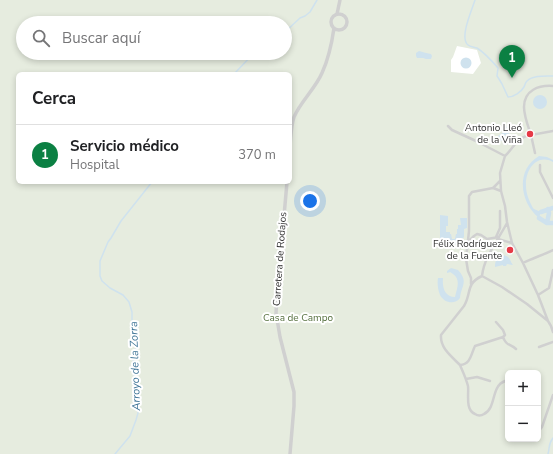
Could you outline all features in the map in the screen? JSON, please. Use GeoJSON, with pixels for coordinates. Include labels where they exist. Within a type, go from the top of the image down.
{"type":"FeatureCollection","features":[{"type":"Feature","properties":{"kind":"street"},"geometry":{"type":"LineString","coordinates":[[337,14],[341,14],[347,19],[347,24],[342,30],[336,30],[332,26],[331,22],[337,14],[340,0]]}},
{"type":"Feature","properties":{"kind":"street"},"geometry":{"type":"LineString","coordinates":[[292,126],[298,110],[315,86],[322,72],[328,56],[334,28]]}},
{"type":"Feature","properties":{"kind":"street"},"geometry":{"type":"LineString","coordinates":[[535,153],[525,115],[524,106],[526,98],[530,92],[536,88],[541,86],[553,86]]}},
{"type":"Feature","properties":{"kind":"street"},"geometry":{"type":"LineString","coordinates":[[448,126],[452,130],[505,156]]}},
{"type":"Feature","properties":{"kind":"street"},"geometry":{"type":"LineString","coordinates":[[548,321],[538,295],[512,243],[507,222],[506,206],[501,191],[500,173],[505,156],[516,143],[525,136],[553,131]]}},
{"type":"Feature","properties":{"kind":"street"},"geometry":{"type":"LineString","coordinates":[[546,133],[553,135]]}},
{"type":"Feature","properties":{"kind":"street"},"geometry":{"type":"LineString","coordinates":[[540,165],[540,172],[553,198]]}},
{"type":"Feature","properties":{"kind":"street"},"geometry":{"type":"LineString","coordinates":[[493,188],[500,181]]}},
{"type":"Feature","properties":{"kind":"street","name":"Carretera de Rodajos"},"geometry":{"type":"LineString","coordinates":[[286,184],[276,313],[280,337],[294,392],[290,454]]}},
{"type":"Feature","properties":{"kind":"street"},"geometry":{"type":"LineString","coordinates":[[501,191],[493,188],[472,192],[469,196],[469,231],[466,259],[471,284],[467,301],[441,335],[442,344],[445,350],[460,365],[466,379],[469,407],[474,414],[482,415],[486,413],[499,383],[505,381]]}},
{"type":"Feature","properties":{"kind":"street"},"geometry":{"type":"LineString","coordinates":[[498,238],[500,228],[500,211]]}},
{"type":"Feature","properties":{"kind":"street"},"geometry":{"type":"LineString","coordinates":[[482,276],[483,268],[489,254],[507,222]]}},
{"type":"Feature","properties":{"kind":"street"},"geometry":{"type":"LineString","coordinates":[[468,242],[477,234],[487,239],[498,238],[512,243]]}},
{"type":"Feature","properties":{"kind":"street"},"geometry":{"type":"LineString","coordinates":[[523,263],[531,258],[552,251],[553,255]]}},
{"type":"Feature","properties":{"kind":"street"},"geometry":{"type":"LineString","coordinates":[[538,295],[549,288],[553,270]]}},
{"type":"Feature","properties":{"kind":"street"},"geometry":{"type":"LineString","coordinates":[[471,284],[482,276]]}},
{"type":"Feature","properties":{"kind":"street"},"geometry":{"type":"LineString","coordinates":[[482,276],[502,287],[527,304],[552,325],[553,332]]}},
{"type":"Feature","properties":{"kind":"street"},"geometry":{"type":"LineString","coordinates":[[496,322],[503,330],[505,335],[503,337],[506,343],[516,349]]}},
{"type":"Feature","properties":{"kind":"street"},"geometry":{"type":"LineString","coordinates":[[460,365],[468,362],[475,346],[503,337]]}},
{"type":"Feature","properties":{"kind":"street"},"geometry":{"type":"LineString","coordinates":[[539,347],[553,342]]}},
{"type":"Feature","properties":{"kind":"street"},"geometry":{"type":"LineString","coordinates":[[466,379],[477,377],[490,381]]}},
{"type":"Feature","properties":{"kind":"street"},"geometry":{"type":"LineString","coordinates":[[541,428],[553,395]]}},
{"type":"Feature","properties":{"kind":"green space","name":"Casa de Campo"},"geometry":{"type":"Polygon","coordinates":[[[0,0],[553,0],[553,454],[0,454],[0,0]],[[457,46],[451,60],[451,72],[473,74],[481,63],[477,50],[457,46]]]}},
{"type":"Feature","properties":{"kind":"water"},"geometry":{"type":"Polygon","coordinates":[[[419,51],[431,54],[431,59],[417,58],[416,53],[419,51]]]}},
{"type":"Feature","properties":{"kind":"water"},"geometry":{"type":"Polygon","coordinates":[[[464,58],[468,58],[470,59],[470,67],[464,68],[461,65],[461,61],[464,58]]]}},
{"type":"Feature","properties":{"kind":"water"},"geometry":{"type":"Polygon","coordinates":[[[540,95],[545,97],[547,102],[545,107],[540,109],[535,107],[533,102],[535,97],[540,95]]]}},
{"type":"Feature","properties":{"kind":"water"},"geometry":{"type":"Polygon","coordinates":[[[507,126],[511,128],[511,132],[506,134],[504,140],[498,140],[498,136],[504,132],[507,126]]]}},
{"type":"Feature","properties":{"kind":"water"},"geometry":{"type":"Polygon","coordinates":[[[539,156],[547,157],[553,160],[553,162],[541,160],[537,162],[533,165],[527,175],[527,194],[533,208],[541,212],[539,218],[533,212],[524,195],[523,178],[526,169],[531,162],[539,156]]]}},
{"type":"Feature","properties":{"kind":"water"},"geometry":{"type":"Polygon","coordinates":[[[440,215],[448,216],[448,226],[446,226],[446,232],[450,232],[452,239],[455,239],[458,225],[461,225],[460,218],[467,218],[467,228],[464,229],[464,237],[458,244],[450,245],[440,239],[440,215]]]}},
{"type":"Feature","properties":{"kind":"water"},"geometry":{"type":"Polygon","coordinates":[[[502,255],[508,257],[513,265],[507,264],[506,266],[503,265],[495,267],[495,263],[502,255]]]}},
{"type":"Feature","properties":{"kind":"water"},"geometry":{"type":"Polygon","coordinates":[[[451,268],[458,270],[464,281],[460,298],[455,302],[450,302],[442,298],[439,293],[438,285],[438,278],[443,278],[445,291],[452,297],[455,297],[458,282],[453,274],[450,272],[447,273],[447,271],[451,268]]]}},
{"type":"Feature","properties":{"kind":"waterway","name":"Arroyo de la Zorra"},"geometry":{"type":"LineString","coordinates":[[292,25],[310,12],[317,0]]}},
{"type":"Feature","properties":{"kind":"waterway"},"geometry":{"type":"LineString","coordinates":[[475,0],[465,30],[466,41],[469,46],[477,48],[483,52],[498,68],[497,76],[508,97],[519,92],[524,87],[526,82],[532,78],[539,76],[553,76]]}},
{"type":"Feature","properties":{"kind":"waterway","name":"Arroyo de la Zorra"},"geometry":{"type":"LineString","coordinates":[[236,72],[247,60]]}},
{"type":"Feature","properties":{"kind":"waterway","name":"Arroyo de la Zorra"},"geometry":{"type":"LineString","coordinates":[[115,454],[130,436],[138,413],[137,386],[132,368],[136,348],[132,323],[132,312],[129,302],[123,295],[110,288],[102,281],[100,276],[100,261],[108,242],[121,221],[150,184]]}},
{"type":"Feature","properties":{"kind":"waterway"},"geometry":{"type":"LineString","coordinates":[[541,212],[553,208]]}},
{"type":"Feature","properties":{"kind":"waterway"},"geometry":{"type":"LineString","coordinates":[[547,223],[549,213],[548,209]]}},
{"type":"Feature","properties":{"kind":"waterway"},"geometry":{"type":"LineString","coordinates":[[539,218],[547,223],[553,223]]}},
{"type":"Feature","properties":{"kind":"waterway"},"geometry":{"type":"LineString","coordinates":[[548,454],[551,440],[553,438]]}},
{"type":"Feature","properties":{"kind":"place","name":"Servicio médico"},"geometry":{"type":"Point","coordinates":[512,78]}},
{"type":"Feature","properties":{"kind":"place","name":"Antonio Lleó de la Viña"},"geometry":{"type":"Point","coordinates":[530,134]}},
{"type":"Feature","properties":{"kind":"place","name":"Félix Rodríguez de la Fuente"},"geometry":{"type":"Point","coordinates":[510,250]}}]}
